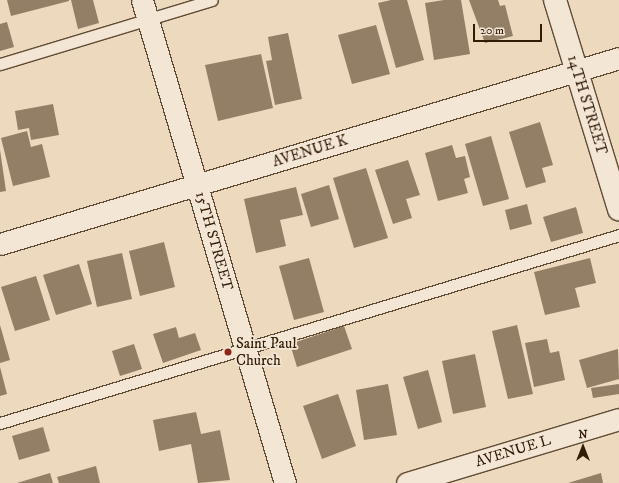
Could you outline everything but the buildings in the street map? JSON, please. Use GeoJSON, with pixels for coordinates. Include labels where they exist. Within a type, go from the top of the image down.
{"type":"FeatureCollection","features":[{"type":"Feature","properties":{"kind":"main road","name":"14TH STREET"},"geometry":{"type":"LineString","coordinates":[[555,0],[619,209]]}},
{"type":"Feature","properties":{"kind":"street","name":"15TH STREET"},"geometry":{"type":"LineString","coordinates":[[142,0],[285,483]]}},
{"type":"Feature","properties":{"kind":"street","name":"AVENUE K"},"geometry":{"type":"LineString","coordinates":[[0,244],[577,72],[619,58]]}},
{"type":"Feature","properties":{"kind":"street","name":"AVENUE L"},"geometry":{"type":"LineString","coordinates":[[407,483],[619,419]]}},
{"type":"Feature","properties":{"kind":"lane"},"geometry":{"type":"LineString","coordinates":[[0,64],[212,0]]}},
{"type":"Feature","properties":{"kind":"lane"},"geometry":{"type":"LineString","coordinates":[[0,423],[619,236]]}},
{"type":"Feature","properties":{"kind":"place","name":"Saint Paul Church"},"geometry":{"type":"Point","coordinates":[228,352]}}]}
